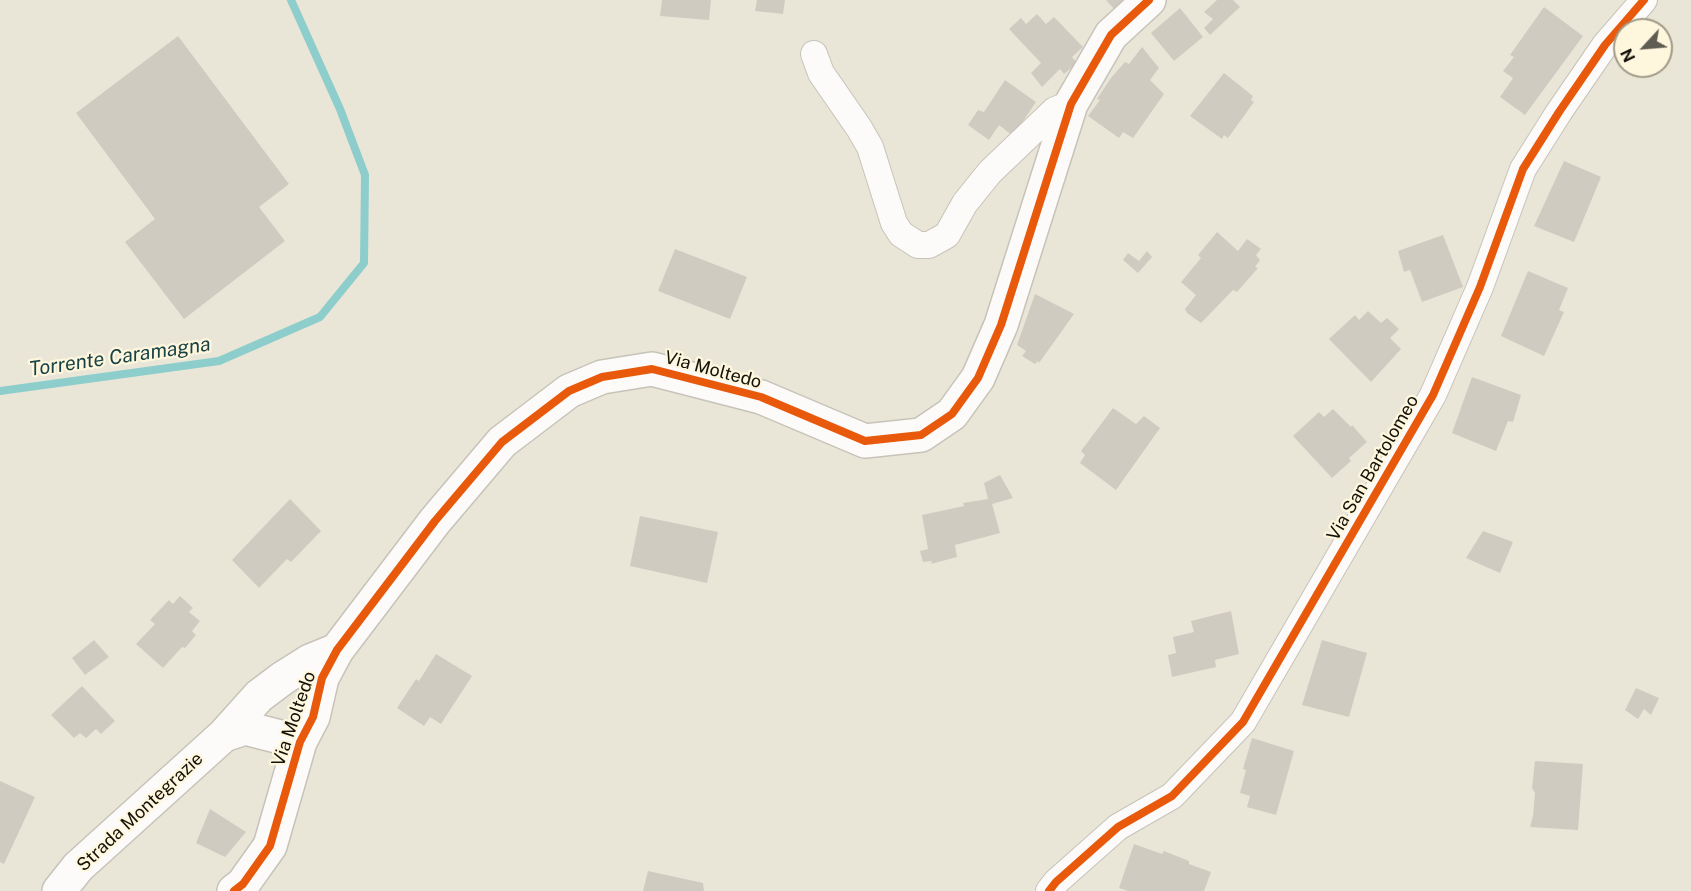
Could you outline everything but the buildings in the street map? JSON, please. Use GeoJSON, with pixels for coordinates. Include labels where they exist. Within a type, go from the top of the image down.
{"type":"FeatureCollection","features":[{"type":"Feature","properties":{"kind":"street","name":"Via Moltedo"},"geometry":{"type":"LineString","coordinates":[[234,891],[243,884],[270,846],[300,742],[312,717],[322,678],[338,650],[435,521],[502,442],[568,391],[602,377],[652,369],[762,397],[865,441],[921,435],[952,414],[978,378],[1001,325],[1071,104],[1111,35],[1149,0]]}},
{"type":"Feature","properties":{"kind":"street","name":"Via San Bartolomeo"},"geometry":{"type":"LineString","coordinates":[[1049,891],[1056,882],[1118,827],[1172,796],[1243,722],[1433,395],[1480,287],[1523,169],[1605,45],[1644,0]]}},
{"type":"Feature","properties":{"kind":"street"},"geometry":{"type":"LineString","coordinates":[[814,54],[821,73],[870,147],[894,223],[901,234],[918,245],[929,245],[947,235],[965,203],[990,172],[1055,110],[1071,104]]}},
{"type":"Feature","properties":{"kind":"street","name":"Strada Montegrazie"},"geometry":{"type":"LineString","coordinates":[[59,891],[78,867],[224,735],[259,696],[310,661],[338,650]]}},
{"type":"Feature","properties":{"kind":"street"},"geometry":{"type":"LineString","coordinates":[[224,735],[245,728],[300,742]]}},
{"type":"Feature","properties":{"kind":"waterway","name":"Torrente Caramagna"},"geometry":{"type":"LineString","coordinates":[[0,391],[219,361],[320,317],[364,263],[365,175],[340,109],[291,0]]}},
{"type":"Feature","properties":{"kind":"cycle path"},"geometry":{"type":"LineString","coordinates":[[234,891],[243,884],[270,846],[300,742],[313,717],[322,678],[337,650],[435,521],[502,442],[569,391],[602,377],[652,369],[761,397],[865,441],[921,435],[952,414],[978,378],[1001,325],[1071,104],[1111,35],[1149,0]]}},
{"type":"Feature","properties":{"kind":"cycle path"},"geometry":{"type":"LineString","coordinates":[[1049,891],[1056,882],[1118,827],[1172,796],[1243,722],[1433,395],[1480,287],[1523,169],[1605,45],[1644,0]]}}]}
